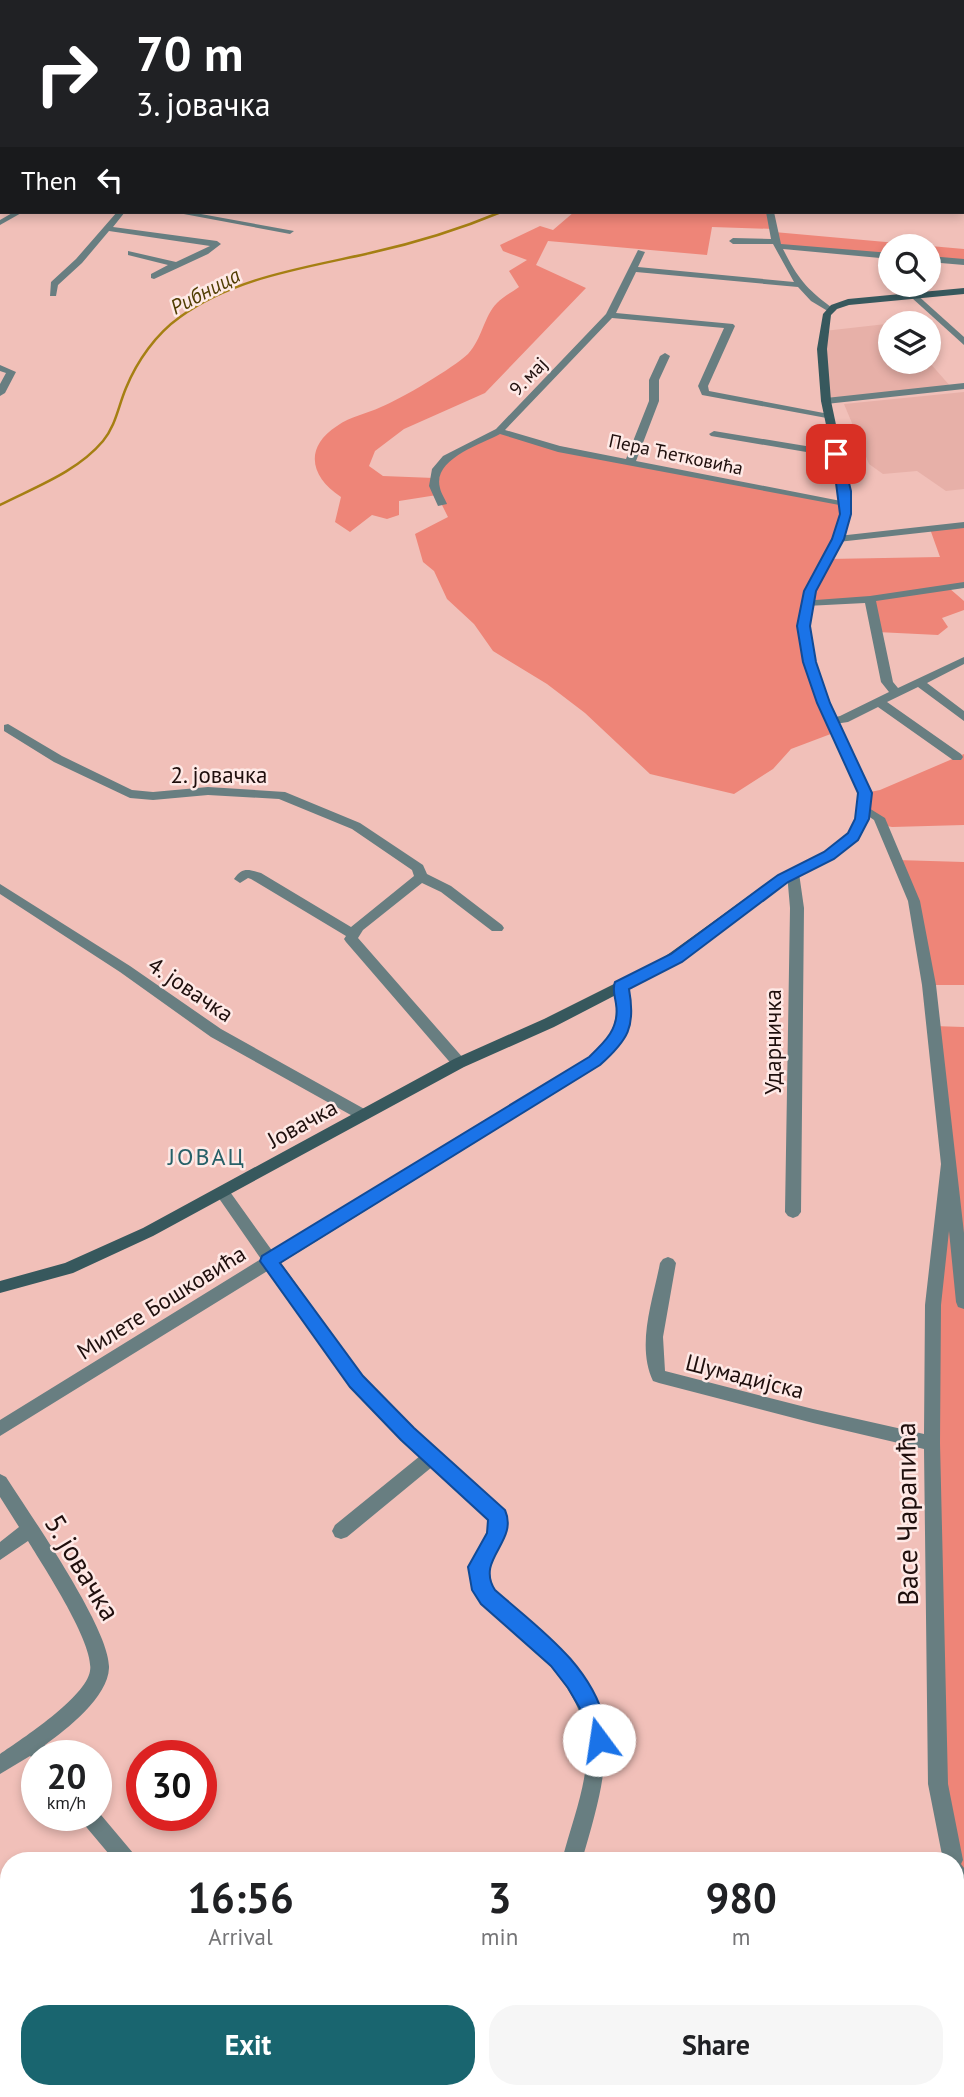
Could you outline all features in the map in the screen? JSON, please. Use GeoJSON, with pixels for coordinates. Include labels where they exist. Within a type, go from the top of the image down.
{"type":"FeatureCollection","features":[{"type":"Feature","properties":{"kind":"main road"},"geometry":{"type":"LineString","coordinates":[[941,293],[964,291]]}},
{"type":"Feature","properties":{"kind":"main road"},"geometry":{"type":"LineString","coordinates":[[864,809],[863,784],[832,722],[809,662],[804,626],[806,603],[838,539],[846,505],[826,401],[822,349],[826,318],[831,310],[848,302],[904,297]]}},
{"type":"Feature","properties":{"kind":"main road","name":"Јовачка"},"geometry":{"type":"LineString","coordinates":[[0,1287],[82,1262],[223,1193],[459,1063],[550,1023],[676,958],[793,873],[824,859],[848,842],[858,829],[864,809]]}},
{"type":"Feature","properties":{"kind":"street"},"geometry":{"type":"LineString","coordinates":[[0,223],[16,214]]}},
{"type":"Feature","properties":{"kind":"street"},"geometry":{"type":"LineString","coordinates":[[53,294],[54,285],[79,261],[119,214]]}},
{"type":"Feature","properties":{"kind":"street"},"geometry":{"type":"LineString","coordinates":[[189,214],[290,231]]}},
{"type":"Feature","properties":{"kind":"street"},"geometry":{"type":"LineString","coordinates":[[770,214],[777,244],[801,285],[820,305],[831,310]]}},
{"type":"Feature","properties":{"kind":"street"},"geometry":{"type":"LineString","coordinates":[[106,228],[217,244],[207,253],[173,264],[153,276]]}},
{"type":"Feature","properties":{"kind":"street"},"geometry":{"type":"LineString","coordinates":[[733,241],[878,255]]}},
{"type":"Feature","properties":{"kind":"street","name":"9. мај"},"geometry":{"type":"LineString","coordinates":[[442,503],[434,486],[441,464],[455,452],[499,430],[610,314],[641,252]]}},
{"type":"Feature","properties":{"kind":"street"},"geometry":{"type":"LineString","coordinates":[[131,253],[173,264]]}},
{"type":"Feature","properties":{"kind":"street"},"geometry":{"type":"LineString","coordinates":[[941,260],[964,262]]}},
{"type":"Feature","properties":{"kind":"street"},"geometry":{"type":"LineString","coordinates":[[633,269],[801,285]]}},
{"type":"Feature","properties":{"kind":"street"},"geometry":{"type":"LineString","coordinates":[[916,297],[964,341]]}},
{"type":"Feature","properties":{"kind":"street"},"geometry":{"type":"LineString","coordinates":[[610,314],[730,326],[703,392],[721,398],[829,417]]}},
{"type":"Feature","properties":{"kind":"street"},"geometry":{"type":"LineString","coordinates":[[630,463],[654,401],[654,380],[665,356]]}},
{"type":"Feature","properties":{"kind":"street"},"geometry":{"type":"LineString","coordinates":[[0,368],[11,372],[0,393]]}},
{"type":"Feature","properties":{"kind":"street"},"geometry":{"type":"LineString","coordinates":[[826,401],[964,386]]}},
{"type":"Feature","properties":{"kind":"street","name":"Пера Ћетковића"},"geometry":{"type":"LineString","coordinates":[[499,430],[527,442],[846,505]]}},
{"type":"Feature","properties":{"kind":"street"},"geometry":{"type":"LineString","coordinates":[[714,434],[836,454]]}},
{"type":"Feature","properties":{"kind":"street"},"geometry":{"type":"LineString","coordinates":[[838,539],[964,525]]}},
{"type":"Feature","properties":{"kind":"street"},"geometry":{"type":"LineString","coordinates":[[806,603],[870,599],[964,585]]}},
{"type":"Feature","properties":{"kind":"street"},"geometry":{"type":"LineString","coordinates":[[870,599],[887,682],[896,694]]}},
{"type":"Feature","properties":{"kind":"street"},"geometry":{"type":"LineString","coordinates":[[832,722],[964,660]]}},
{"type":"Feature","properties":{"kind":"street"},"geometry":{"type":"LineString","coordinates":[[919,682],[964,717]]}},
{"type":"Feature","properties":{"kind":"street"},"geometry":{"type":"LineString","coordinates":[[879,702],[957,757]]}},
{"type":"Feature","properties":{"kind":"street","name":"2. јовачка"},"geometry":{"type":"LineString","coordinates":[[8,728],[58,760],[130,794],[153,796],[208,791],[281,795],[356,826],[418,868],[421,877],[446,889],[497,928]]}},
{"type":"Feature","properties":{"kind":"street"},"geometry":{"type":"LineString","coordinates":[[864,809],[879,818],[914,901],[929,985],[964,1302]]}},
{"type":"Feature","properties":{"kind":"street"},"geometry":{"type":"LineString","coordinates":[[240,879],[246,873],[256,876],[353,934]]}},
{"type":"Feature","properties":{"kind":"street","name":"Ударничка"},"geometry":{"type":"LineString","coordinates":[[793,873],[797,908],[793,1212]]}},
{"type":"Feature","properties":{"kind":"street"},"geometry":{"type":"LineString","coordinates":[[421,877],[353,934],[351,939],[459,1063]]}},
{"type":"Feature","properties":{"kind":"street","name":"4. јовачка"},"geometry":{"type":"LineString","coordinates":[[0,888],[125,969],[216,1033],[363,1115]]}},
{"type":"Feature","properties":{"kind":"street","name":"Милете Бошковића"},"geometry":{"type":"LineString","coordinates":[[0,1429],[595,1061],[617,1041],[625,1012],[621,986]]}},
{"type":"Feature","properties":{"kind":"street","name":"Васе Чарапића"},"geometry":{"type":"LineString","coordinates":[[948,1166],[933,1305],[932,1443],[938,1784],[951,1852]]}},
{"type":"Feature","properties":{"kind":"street"},"geometry":{"type":"LineString","coordinates":[[223,1193],[356,1381],[432,1457],[498,1516],[496,1535],[478,1567],[483,1591],[558,1659],[592,1709],[597,1725],[599,1756],[574,1852]]}},
{"type":"Feature","properties":{"kind":"street","name":"Шумадијска"},"geometry":{"type":"LineString","coordinates":[[668,1263],[655,1345],[655,1367],[659,1376],[813,1416],[932,1443]]}},
{"type":"Feature","properties":{"kind":"street"},"geometry":{"type":"LineString","coordinates":[[341,1531],[432,1457]]}},
{"type":"Feature","properties":{"kind":"street","name":"5. јовачка"},"geometry":{"type":"LineString","coordinates":[[0,1482],[85,1619],[101,1658],[100,1670],[90,1692],[45,1740]]}},
{"type":"Feature","properties":{"kind":"street"},"geometry":{"type":"LineString","coordinates":[[0,1552],[29,1530]]}},
{"type":"Feature","properties":{"kind":"street","name":"5. јовачка"},"geometry":{"type":"LineString","coordinates":[[0,1765],[21,1756]]}},
{"type":"Feature","properties":{"kind":"street"},"geometry":{"type":"LineString","coordinates":[[102,1831],[119,1852]]}},
{"type":"Feature","properties":{"kind":"shaded area"},"geometry":{"type":"Polygon","coordinates":[[[572,214],[770,214],[774,229],[712,227],[707,255],[548,241],[536,265],[586,288],[485,393],[404,429],[375,451],[369,466],[383,476],[434,478],[441,464],[499,431],[514,437],[846,505],[828,559],[940,557],[930,529],[964,525],[964,585],[949,588],[964,601],[964,610],[942,618],[948,627],[938,635],[877,632],[870,599],[806,603],[804,626],[836,732],[791,749],[773,769],[734,794],[650,774],[585,713],[547,684],[493,651],[474,624],[447,599],[434,571],[423,562],[415,534],[448,517],[437,495],[399,501],[399,515],[387,519],[372,515],[350,532],[335,522],[341,497],[323,481],[315,463],[319,444],[337,426],[401,397],[468,354],[477,342],[493,308],[519,287],[509,271],[527,260],[503,251],[500,245],[540,226],[553,230],[572,214]]]}},
{"type":"Feature","properties":{"kind":"shaded area"},"geometry":{"type":"Polygon","coordinates":[[[774,232],[878,241],[878,255],[778,246],[774,232]]]}},
{"type":"Feature","properties":{"kind":"shaded area"},"geometry":{"type":"Polygon","coordinates":[[[941,247],[964,249],[964,262],[941,260],[941,247]]]}},
{"type":"Feature","properties":{"kind":"shaded area"},"geometry":{"type":"Polygon","coordinates":[[[878,325],[878,374],[940,374],[951,387],[826,401],[824,331],[878,325]]]}},
{"type":"Feature","properties":{"kind":"shaded area"},"geometry":{"type":"Polygon","coordinates":[[[964,392],[964,489],[946,491],[917,471],[883,474],[869,464],[844,404],[964,392]]]}},
{"type":"Feature","properties":{"kind":"shaded area"},"geometry":{"type":"Polygon","coordinates":[[[964,754],[964,825],[892,827],[882,825],[864,809],[865,793],[880,790],[964,754]]]}},
{"type":"Feature","properties":{"kind":"shaded area"},"geometry":{"type":"Polygon","coordinates":[[[897,860],[964,862],[964,985],[929,985],[914,901],[897,860]]]}},
{"type":"Feature","properties":{"kind":"shaded area"},"geometry":{"type":"Polygon","coordinates":[[[933,1026],[964,1027],[964,1852],[951,1852],[938,1784],[932,1443],[948,1166],[933,1026]]]}},
{"type":"Feature","properties":{"kind":"waterway","name":"Рибница"},"geometry":{"type":"LineString","coordinates":[[0,505],[55,478],[93,452],[111,429],[130,378],[148,349],[171,324],[201,303],[247,283],[420,240],[496,214]]}},
{"type":"Feature","properties":{"kind":"district","name":"ЈОВАЦ"},"geometry":{"type":"Point","coordinates":[207,1156]}},
{"type":"Feature","properties":{"kind":"route"},"geometry":{"type":"LineString","coordinates":[[599,1740],[592,1709],[575,1681],[558,1659],[488,1597],[479,1583],[478,1567],[496,1535],[498,1516],[407,1434],[356,1381],[269,1261],[595,1061],[617,1041],[625,1012],[621,986],[676,958],[783,878],[842,847],[858,829],[864,809],[863,784],[823,703],[809,662],[804,626],[810,591],[838,539],[845,514],[844,482],[836,454]]}}]}
